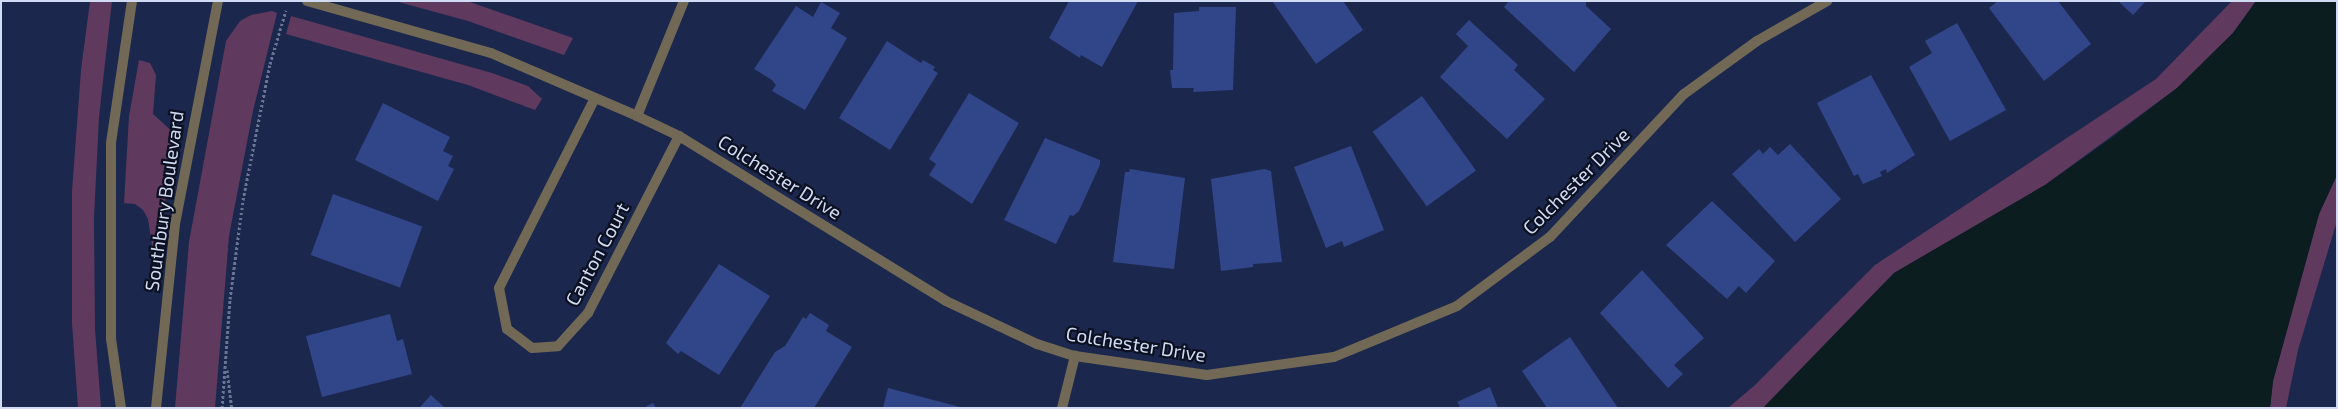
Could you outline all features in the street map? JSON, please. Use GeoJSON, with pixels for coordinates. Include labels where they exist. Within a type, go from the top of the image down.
{"type":"FeatureCollection","features":[{"type":"Feature","properties":{"kind":"street"},"geometry":{"type":"LineString","coordinates":[[121,408],[111,339],[111,143],[132,1]]}},
{"type":"Feature","properties":{"kind":"street","name":"Southbury Boulevard"},"geometry":{"type":"LineString","coordinates":[[156,408],[175,224],[218,1]]}},
{"type":"Feature","properties":{"kind":"street","name":"Colchester Drive"},"geometry":{"type":"LineString","coordinates":[[307,1],[491,53],[637,116],[679,136],[946,302],[1037,344],[1075,356],[1207,374],[1334,357],[1457,306],[1550,237],[1684,94],[1757,41],[1827,1]]}},
{"type":"Feature","properties":{"kind":"street"},"geometry":{"type":"LineString","coordinates":[[637,116],[684,1]]}},
{"type":"Feature","properties":{"kind":"street","name":"Canton Court"},"geometry":{"type":"LineString","coordinates":[[595,98],[499,288],[507,329],[532,348],[558,346],[588,313],[679,136]]}},
{"type":"Feature","properties":{"kind":"street"},"geometry":{"type":"LineString","coordinates":[[1062,408],[1075,356]]}},
{"type":"Feature","properties":{"kind":"path"},"geometry":{"type":"LineString","coordinates":[[222,408],[230,298],[243,200],[270,64],[284,16]]}},
{"type":"Feature","properties":{"kind":"path"},"geometry":{"type":"LineString","coordinates":[[226,359],[232,408]]}},
{"type":"Feature","properties":{"kind":"shaded area"},"geometry":{"type":"Polygon","coordinates":[[[90,1],[112,1],[99,117],[94,218],[95,329],[101,408],[78,408],[72,323],[72,191],[81,70],[90,1]]]}},
{"type":"Feature","properties":{"kind":"shaded area"},"geometry":{"type":"Polygon","coordinates":[[[395,1],[467,1],[573,38],[564,55],[468,21],[395,1]]]}},
{"type":"Feature","properties":{"kind":"shaded area"},"geometry":{"type":"Polygon","coordinates":[[[2232,1],[2256,1],[2233,33],[2177,88],[2045,185],[1894,273],[1763,408],[1728,408],[1755,385],[1875,265],[2156,79],[2232,1]]]}},
{"type":"Feature","properties":{"kind":"shaded area"},"geometry":{"type":"Polygon","coordinates":[[[2256,1],[2337,1],[2337,175],[2319,214],[2273,381],[2270,408],[1763,408],[1894,273],[2045,185],[2110,139],[2177,88],[2233,33],[2256,1]]]}},
{"type":"Feature","properties":{"kind":"shaded area"},"geometry":{"type":"Polygon","coordinates":[[[272,11],[277,13],[253,111],[229,236],[215,408],[175,408],[189,242],[226,41],[240,21],[251,15],[272,11]]]}},
{"type":"Feature","properties":{"kind":"shaded area"},"geometry":{"type":"Polygon","coordinates":[[[291,16],[492,73],[528,86],[542,99],[535,110],[468,85],[286,34],[291,16]]]}},
{"type":"Feature","properties":{"kind":"shaded area"},"geometry":{"type":"Polygon","coordinates":[[[139,60],[150,63],[156,75],[153,114],[175,134],[158,251],[152,246],[148,219],[143,210],[135,204],[124,203],[129,116],[139,60]]]}},
{"type":"Feature","properties":{"kind":"shaded area"},"geometry":{"type":"Polygon","coordinates":[[[2337,175],[2337,221],[2298,350],[2286,408],[2270,408],[2273,381],[2319,214],[2337,175]]]}},
{"type":"Feature","properties":{"kind":"building"},"geometry":{"type":"Polygon","coordinates":[[[1069,1],[1138,1],[1102,67],[1081,55],[1080,58],[1049,38],[1069,1]]]}},
{"type":"Feature","properties":{"kind":"building"},"geometry":{"type":"Polygon","coordinates":[[[1272,1],[1343,1],[1363,30],[1316,64],[1272,1]]]}},
{"type":"Feature","properties":{"kind":"building"},"geometry":{"type":"Polygon","coordinates":[[[1509,1],[1586,1],[1586,6],[1611,29],[1574,72],[1504,7],[1509,1]]]}},
{"type":"Feature","properties":{"kind":"building"},"geometry":{"type":"Polygon","coordinates":[[[1998,1],[2058,1],[2091,44],[2044,81],[1989,8],[1998,1]]]}},
{"type":"Feature","properties":{"kind":"building"},"geometry":{"type":"Polygon","coordinates":[[[2118,1],[2146,1],[2133,15],[2118,1]]]}},
{"type":"Feature","properties":{"kind":"building"},"geometry":{"type":"Polygon","coordinates":[[[821,2],[840,13],[831,28],[847,38],[805,110],[772,91],[776,85],[772,80],[754,69],[796,6],[813,17],[821,2]]]}},
{"type":"Feature","properties":{"kind":"building"},"geometry":{"type":"Polygon","coordinates":[[[1199,7],[1236,7],[1233,90],[1193,92],[1194,88],[1172,88],[1170,70],[1173,70],[1174,13],[1199,11],[1199,7]]]}},
{"type":"Feature","properties":{"kind":"building"},"geometry":{"type":"Polygon","coordinates":[[[1469,20],[1518,65],[1514,70],[1545,99],[1507,139],[1440,77],[1468,46],[1456,34],[1469,20]]]}},
{"type":"Feature","properties":{"kind":"building"},"geometry":{"type":"Polygon","coordinates":[[[1957,23],[2006,110],[1950,141],[1909,67],[1932,53],[1925,41],[1957,23]]]}},
{"type":"Feature","properties":{"kind":"building"},"geometry":{"type":"Polygon","coordinates":[[[887,41],[921,63],[923,60],[935,67],[933,70],[938,73],[890,150],[839,118],[887,41]]]}},
{"type":"Feature","properties":{"kind":"building"},"geometry":{"type":"Polygon","coordinates":[[[1871,75],[1915,155],[1887,173],[1886,169],[1880,172],[1882,176],[1863,184],[1858,174],[1854,176],[1817,103],[1871,75]]]}},
{"type":"Feature","properties":{"kind":"building"},"geometry":{"type":"Polygon","coordinates":[[[969,93],[1019,123],[972,204],[929,175],[936,164],[929,159],[969,93]]]}},
{"type":"Feature","properties":{"kind":"building"},"geometry":{"type":"Polygon","coordinates":[[[1422,96],[1476,170],[1427,206],[1373,132],[1422,96]]]}},
{"type":"Feature","properties":{"kind":"building"},"geometry":{"type":"Polygon","coordinates":[[[383,103],[450,137],[443,151],[453,156],[448,166],[454,169],[438,201],[355,160],[383,103]]]}},
{"type":"Feature","properties":{"kind":"building"},"geometry":{"type":"Polygon","coordinates":[[[1045,138],[1100,160],[1100,165],[1079,211],[1073,216],[1070,215],[1056,244],[1004,220],[1045,138]]]}},
{"type":"Feature","properties":{"kind":"building"},"geometry":{"type":"Polygon","coordinates":[[[1790,144],[1841,199],[1795,242],[1732,174],[1759,149],[1763,154],[1770,147],[1778,155],[1790,144]]]}},
{"type":"Feature","properties":{"kind":"building"},"geometry":{"type":"Polygon","coordinates":[[[1351,146],[1384,230],[1344,247],[1342,241],[1326,248],[1294,167],[1351,146]]]}},
{"type":"Feature","properties":{"kind":"building"},"geometry":{"type":"Polygon","coordinates":[[[1130,169],[1185,178],[1174,269],[1113,262],[1125,172],[1129,172],[1130,169]]]}},
{"type":"Feature","properties":{"kind":"building"},"geometry":{"type":"Polygon","coordinates":[[[1264,169],[1271,171],[1282,262],[1253,264],[1253,267],[1221,271],[1211,179],[1264,169]]]}},
{"type":"Feature","properties":{"kind":"building"},"geometry":{"type":"Polygon","coordinates":[[[333,194],[422,226],[400,288],[311,255],[333,194]]]}},
{"type":"Feature","properties":{"kind":"building"},"geometry":{"type":"Polygon","coordinates":[[[1712,201],[1775,261],[1746,293],[1739,286],[1727,299],[1666,245],[1712,201]]]}},
{"type":"Feature","properties":{"kind":"building"},"geometry":{"type":"Polygon","coordinates":[[[719,264],[770,296],[719,375],[681,351],[678,354],[666,343],[719,264]]]}},
{"type":"Feature","properties":{"kind":"building"},"geometry":{"type":"Polygon","coordinates":[[[1642,270],[1704,338],[1674,365],[1683,374],[1668,388],[1600,313],[1642,270]]]}},
{"type":"Feature","properties":{"kind":"building"},"geometry":{"type":"Polygon","coordinates":[[[810,313],[829,325],[826,331],[852,347],[814,408],[740,408],[775,352],[785,346],[803,317],[806,319],[810,313]]]}},
{"type":"Feature","properties":{"kind":"building"},"geometry":{"type":"Polygon","coordinates":[[[390,314],[397,341],[403,339],[412,374],[322,397],[306,336],[390,314]]]}},
{"type":"Feature","properties":{"kind":"building"},"geometry":{"type":"Polygon","coordinates":[[[1570,337],[1618,408],[1547,408],[1522,371],[1570,337]]]}},
{"type":"Feature","properties":{"kind":"building"},"geometry":{"type":"Polygon","coordinates":[[[1490,387],[1498,408],[1456,408],[1460,406],[1457,402],[1490,387]]]}},
{"type":"Feature","properties":{"kind":"building"},"geometry":{"type":"Polygon","coordinates":[[[888,388],[960,407],[960,408],[883,408],[888,388]]]}},
{"type":"Feature","properties":{"kind":"building"},"geometry":{"type":"Polygon","coordinates":[[[431,395],[445,408],[419,408],[431,395]]]}},
{"type":"Feature","properties":{"kind":"building"},"geometry":{"type":"Polygon","coordinates":[[[653,403],[656,408],[643,408],[653,403]]]}}]}
